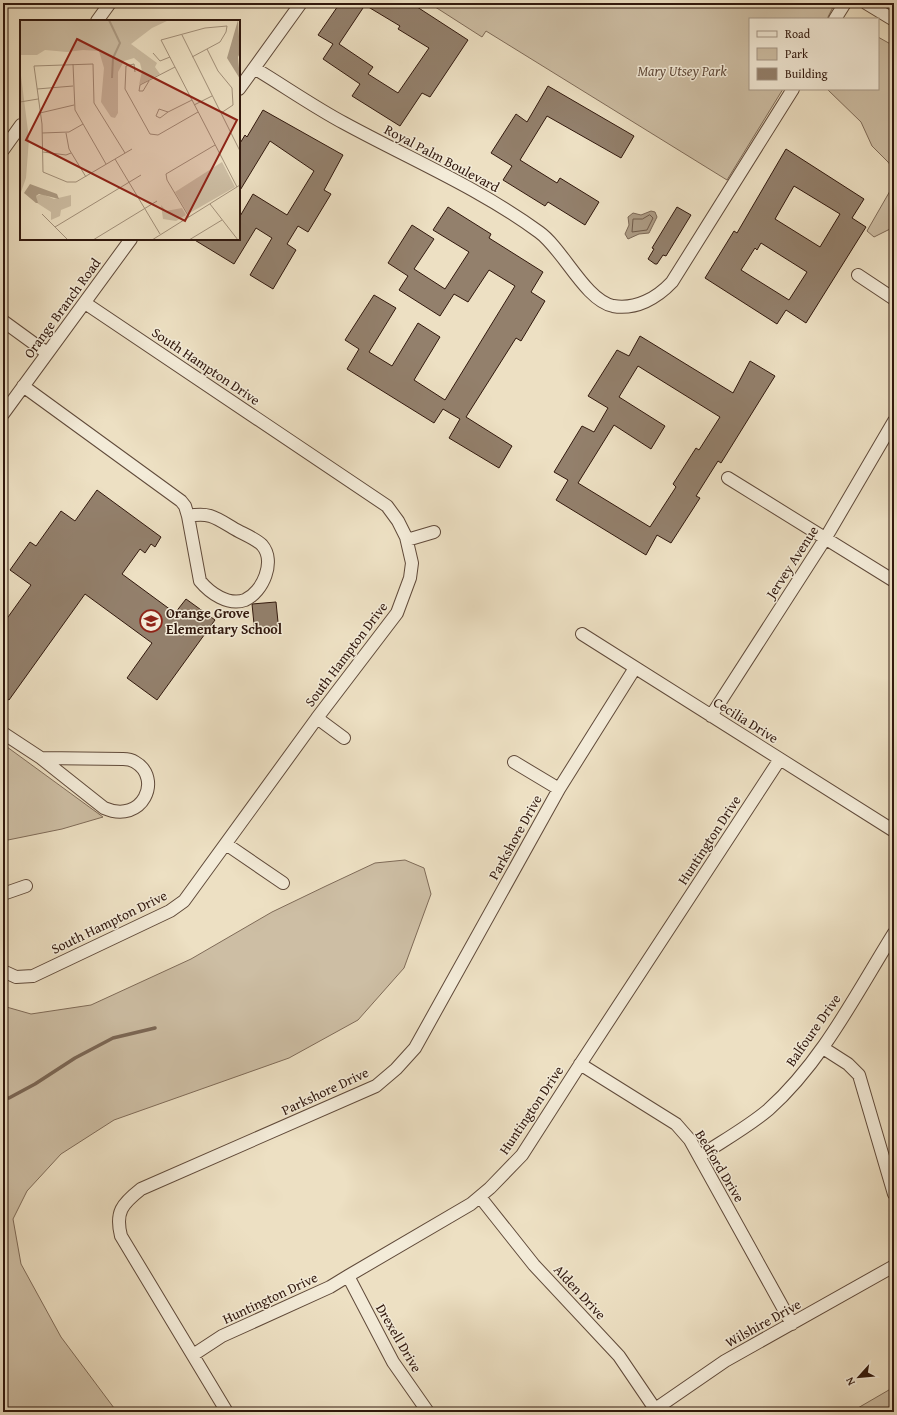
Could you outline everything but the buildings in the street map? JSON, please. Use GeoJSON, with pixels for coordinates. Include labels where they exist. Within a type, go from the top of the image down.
{"type":"FeatureCollection","features":[{"type":"Feature","properties":{"kind":"street"},"geometry":{"type":"LineString","coordinates":[[98,20],[110,3]]}},
{"type":"Feature","properties":{"kind":"street"},"geometry":{"type":"LineString","coordinates":[[240,88],[301,3]]}},
{"type":"Feature","properties":{"kind":"street"},"geometry":{"type":"LineString","coordinates":[[836,18],[845,3]]}},
{"type":"Feature","properties":{"kind":"street"},"geometry":{"type":"LineString","coordinates":[[866,3],[894,20]]}},
{"type":"Feature","properties":{"kind":"street","name":"Royal Palm Boulevard"},"geometry":{"type":"LineString","coordinates":[[254,68],[344,123],[468,186],[540,232],[555,247],[591,293],[601,301],[613,306],[630,306],[647,302],[662,293],[672,282],[792,90]]}},
{"type":"Feature","properties":{"kind":"street"},"geometry":{"type":"LineString","coordinates":[[3,150],[7,136],[20,126]]}},
{"type":"Feature","properties":{"kind":"street","name":"Orange Branch Road"},"geometry":{"type":"LineString","coordinates":[[3,414],[130,240]]}},
{"type":"Feature","properties":{"kind":"street"},"geometry":{"type":"LineString","coordinates":[[858,275],[894,298]]}},
{"type":"Feature","properties":{"kind":"street","name":"South Hampton Drive"},"geometry":{"type":"LineString","coordinates":[[3,971],[16,977],[32,976],[170,912],[184,901],[317,718],[397,613],[410,578],[412,562],[407,540],[398,521],[387,506],[85,303]]}},
{"type":"Feature","properties":{"kind":"street"},"geometry":{"type":"LineString","coordinates":[[3,321],[47,353]]}},
{"type":"Feature","properties":{"kind":"street"},"geometry":{"type":"LineString","coordinates":[[23,386],[181,501],[185,506],[188,516],[200,581],[219,598],[232,601],[245,600],[260,587],[266,574],[268,563],[266,553],[261,545],[210,515],[200,513],[188,516]]}},
{"type":"Feature","properties":{"kind":"street","name":"Jervey Avenue"},"geometry":{"type":"LineString","coordinates":[[711,716],[825,539],[894,421]]}},
{"type":"Feature","properties":{"kind":"street"},"geometry":{"type":"LineString","coordinates":[[728,478],[894,581]]}},
{"type":"Feature","properties":{"kind":"street"},"geometry":{"type":"LineString","coordinates":[[407,540],[434,532]]}},
{"type":"Feature","properties":{"kind":"street","name":"Cecilia Drive"},"geometry":{"type":"LineString","coordinates":[[582,634],[894,831]]}},
{"type":"Feature","properties":{"kind":"street","name":"Parkshore Drive"},"geometry":{"type":"LineString","coordinates":[[227,1412],[121,1236],[118,1223],[119,1213],[126,1200],[141,1189],[376,1086],[396,1069],[415,1048],[559,789],[635,668]]}},
{"type":"Feature","properties":{"kind":"street"},"geometry":{"type":"LineString","coordinates":[[317,718],[344,738]]}},
{"type":"Feature","properties":{"kind":"street"},"geometry":{"type":"LineString","coordinates":[[3,733],[41,758],[104,808],[114,812],[131,811],[139,805],[146,795],[148,787],[147,777],[143,769],[134,761],[122,758],[41,758]]}},
{"type":"Feature","properties":{"kind":"street","name":"Huntington Drive"},"geometry":{"type":"LineString","coordinates":[[193,1356],[222,1336],[330,1287],[471,1204],[505,1174],[522,1155],[780,759]]}},
{"type":"Feature","properties":{"kind":"street"},"geometry":{"type":"LineString","coordinates":[[514,762],[559,789]]}},
{"type":"Feature","properties":{"kind":"street"},"geometry":{"type":"LineString","coordinates":[[226,844],[283,883]]}},
{"type":"Feature","properties":{"kind":"street"},"geometry":{"type":"LineString","coordinates":[[3,894],[26,886]]}},
{"type":"Feature","properties":{"kind":"street","name":"Balfoure Drive"},"geometry":{"type":"LineString","coordinates":[[700,1156],[767,1111],[802,1075],[823,1048],[894,933]]}},
{"type":"Feature","properties":{"kind":"street"},"geometry":{"type":"LineString","coordinates":[[823,1048],[848,1064],[859,1076],[894,1194]]}},
{"type":"Feature","properties":{"kind":"street","name":"Bedford Drive"},"geometry":{"type":"LineString","coordinates":[[580,1064],[676,1124],[690,1140],[792,1324]]}},
{"type":"Feature","properties":{"kind":"street","name":"Alden Drive"},"geometry":{"type":"LineString","coordinates":[[480,1197],[534,1265],[619,1356],[653,1410]]}},
{"type":"Feature","properties":{"kind":"street","name":"Wilshire Drive"},"geometry":{"type":"LineString","coordinates":[[653,1410],[725,1361],[894,1266]]}},
{"type":"Feature","properties":{"kind":"street","name":"Drexell Drive"},"geometry":{"type":"LineString","coordinates":[[348,1276],[393,1362],[428,1412]]}},
{"type":"Feature","properties":{"kind":"green space","name":"Mary Utsey Park"},"geometry":{"type":"Polygon","coordinates":[[[429,3],[835,3],[828,18],[749,18],[749,90],[782,90],[727,180],[486,31],[482,37],[429,3]]]}},
{"type":"Feature","properties":{"kind":"green space"},"geometry":{"type":"Polygon","coordinates":[[[879,38],[894,46],[894,170],[872,146],[861,122],[828,90],[879,90],[879,38]]]}},
{"type":"Feature","properties":{"kind":"green space"},"geometry":{"type":"Polygon","coordinates":[[[894,184],[894,227],[874,237],[867,231],[894,184]]]}},
{"type":"Feature","properties":{"kind":"green space"},"geometry":{"type":"Polygon","coordinates":[[[3,744],[103,817],[62,829],[3,841],[3,744]]]}},
{"type":"Feature","properties":{"kind":"green space"},"geometry":{"type":"Polygon","coordinates":[[[405,860],[424,868],[431,894],[404,968],[358,1020],[289,1058],[114,1120],[61,1154],[27,1191],[13,1219],[21,1264],[61,1337],[117,1412],[3,1412],[3,1006],[31,1014],[91,1005],[191,959],[272,912],[375,863],[405,860]]]}},
{"type":"Feature","properties":{"kind":"green space"},"geometry":{"type":"Polygon","coordinates":[[[894,1387],[894,1412],[851,1412],[894,1387]]]}},
{"type":"Feature","properties":{"kind":"water"},"geometry":{"type":"Polygon","coordinates":[[[651,211],[655,212],[657,217],[649,233],[639,234],[628,239],[625,234],[629,225],[628,217],[633,213],[641,215],[651,211]]]}},
{"type":"Feature","properties":{"kind":"waterway"},"geometry":{"type":"LineString","coordinates":[[3,1098],[9,1098],[35,1084],[75,1058],[113,1038],[155,1028]]}},
{"type":"Feature","properties":{"kind":"place","name":"Orange Grove Elementary School"},"geometry":{"type":"Point","coordinates":[151,621]}}]}
